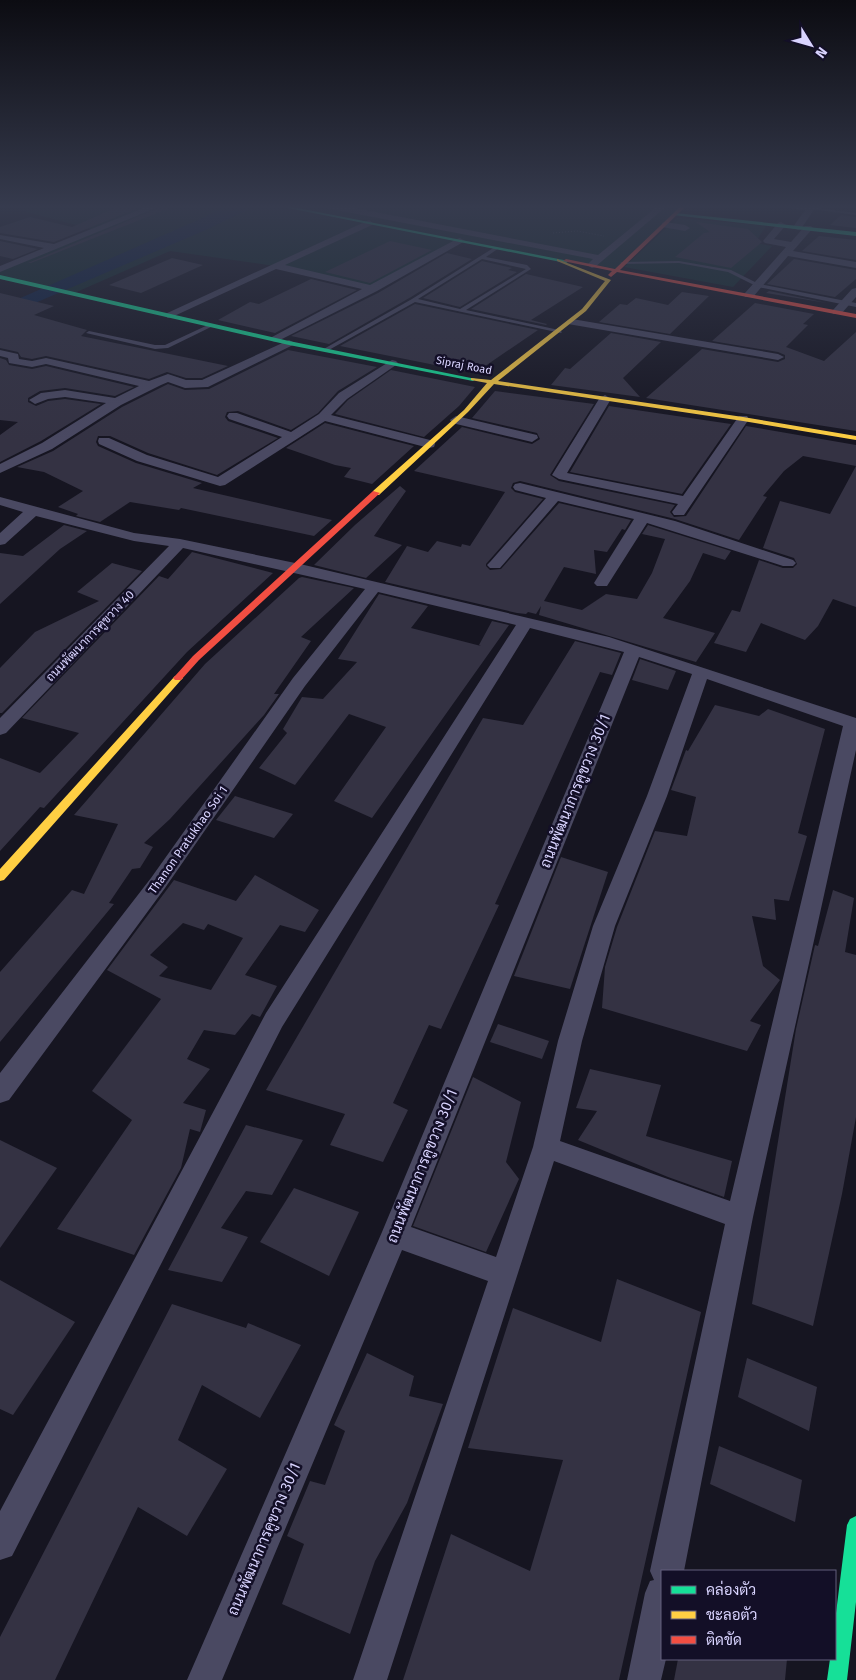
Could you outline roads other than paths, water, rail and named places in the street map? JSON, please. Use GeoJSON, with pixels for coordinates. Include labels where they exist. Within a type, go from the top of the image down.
{"type":"FeatureCollection","features":[{"type":"Feature","properties":{"kind":"street","name":"Sipraj Road"},"geometry":{"type":"LineString","coordinates":[[26,283],[289,343],[492,383],[743,419],[856,438]]}},
{"type":"Feature","properties":{"kind":"street"},"geometry":{"type":"LineString","coordinates":[[168,315],[237,283]]}},
{"type":"Feature","properties":{"kind":"street"},"geometry":{"type":"LineString","coordinates":[[349,283],[373,289]]}},
{"type":"Feature","properties":{"kind":"street"},"geometry":{"type":"LineString","coordinates":[[276,339],[383,283]]}},
{"type":"Feature","properties":{"kind":"street"},"geometry":{"type":"LineString","coordinates":[[598,283],[601,292]]}},
{"type":"Feature","properties":{"kind":"street"},"geometry":{"type":"LineString","coordinates":[[0,877],[196,658],[456,420],[492,383],[572,322],[601,292],[618,283]]}},
{"type":"Feature","properties":{"kind":"street"},"geometry":{"type":"LineString","coordinates":[[650,283],[712,288]]}},
{"type":"Feature","properties":{"kind":"street"},"geometry":{"type":"LineString","coordinates":[[662,283],[712,288],[856,316]]}},
{"type":"Feature","properties":{"kind":"street"},"geometry":{"type":"LineString","coordinates":[[749,295],[758,285]]}},
{"type":"Feature","properties":{"kind":"street"},"geometry":{"type":"LineString","coordinates":[[837,312],[856,291]]}},
{"type":"Feature","properties":{"kind":"street"},"geometry":{"type":"LineString","coordinates":[[572,322],[778,357]]}},
{"type":"Feature","properties":{"kind":"street"},"geometry":{"type":"LineString","coordinates":[[0,469],[47,446],[117,402],[149,385],[168,378],[185,384],[204,384],[289,343]]}},
{"type":"Feature","properties":{"kind":"street"},"geometry":{"type":"LineString","coordinates":[[4,352],[14,356],[13,361],[32,364],[46,362],[149,385]]}},
{"type":"Feature","properties":{"kind":"street"},"geometry":{"type":"LineString","coordinates":[[104,441],[142,458],[220,482],[323,417],[343,396],[392,363]]}},
{"type":"Feature","properties":{"kind":"street"},"geometry":{"type":"LineString","coordinates":[[35,400],[46,394],[60,392],[117,402]]}},
{"type":"Feature","properties":{"kind":"street"},"geometry":{"type":"LineString","coordinates":[[605,399],[559,475],[686,501]]}},
{"type":"Feature","properties":{"kind":"street"},"geometry":{"type":"LineString","coordinates":[[233,416],[292,436]]}},
{"type":"Feature","properties":{"kind":"street"},"geometry":{"type":"LineString","coordinates":[[323,417],[429,444]]}},
{"type":"Feature","properties":{"kind":"street"},"geometry":{"type":"LineString","coordinates":[[670,524],[743,419]]}},
{"type":"Feature","properties":{"kind":"street"},"geometry":{"type":"LineString","coordinates":[[456,420],[532,438]]}},
{"type":"Feature","properties":{"kind":"street"},"geometry":{"type":"LineString","coordinates":[[520,487],[670,524],[788,564]]}},
{"type":"Feature","properties":{"kind":"street"},"geometry":{"type":"LineString","coordinates":[[495,565],[555,496]]}},
{"type":"Feature","properties":{"kind":"street"},"geometry":{"type":"LineString","coordinates":[[0,501],[134,537],[180,543],[603,640],[701,671],[854,724],[740,1217],[667,1570]]}},
{"type":"Feature","properties":{"kind":"street"},"geometry":{"type":"LineString","coordinates":[[0,541],[33,511]]}},
{"type":"Feature","properties":{"kind":"street"},"geometry":{"type":"LineString","coordinates":[[602,583],[643,517]]}},
{"type":"Feature","properties":{"kind":"street","name":"ถนนพัฒนาการคูขวาง 40"},"geometry":{"type":"LineString","coordinates":[[0,729],[180,543]]}},
{"type":"Feature","properties":{"kind":"street","name":"Thanon Pratukhao Soi 1"},"geometry":{"type":"LineString","coordinates":[[0,1092],[158,882],[299,682],[374,586]]}},
{"type":"Feature","properties":{"kind":"street"},"geometry":{"type":"LineString","coordinates":[[0,1544],[274,1020],[526,622]]}},
{"type":"Feature","properties":{"kind":"street","name":"ถนนพัฒนาการคูขวาง 30/1"},"geometry":{"type":"LineString","coordinates":[[204,1680],[395,1234],[633,650]]}},
{"type":"Feature","properties":{"kind":"street"},"geometry":{"type":"LineString","coordinates":[[370,1680],[546,1147],[570,1041],[604,926],[657,796],[701,671]]}},
{"type":"Feature","properties":{"kind":"street"},"geometry":{"type":"LineString","coordinates":[[546,1147],[740,1217]]}},
{"type":"Feature","properties":{"kind":"street"},"geometry":{"type":"LineString","coordinates":[[395,1234],[505,1274]]}},
{"type":"Feature","properties":{"kind":"street"},"geometry":{"type":"LineString","coordinates":[[838,1680],[856,1524]]}},
{"type":"Feature","properties":{"kind":"street"},"geometry":{"type":"LineString","coordinates":[[644,1680],[661,1598]]}},
{"type":"Feature","properties":{"kind":"lane"},"geometry":{"type":"LineString","coordinates":[[325,350],[441,283]]}},
{"type":"Feature","properties":{"kind":"lane"},"geometry":{"type":"LineString","coordinates":[[462,310],[505,283]]}},
{"type":"Feature","properties":{"kind":"lane"},"geometry":{"type":"LineString","coordinates":[[755,283],[856,305]]}},
{"type":"Feature","properties":{"kind":"lane"},"geometry":{"type":"LineString","coordinates":[[414,300],[559,332]]}},
{"type":"Feature","properties":{"kind":"lane"},"geometry":{"type":"LineString","coordinates":[[89,333],[166,347],[212,325]]}},
{"type":"Feature","properties":{"kind":"water"},"geometry":{"type":"Polygon","coordinates":[[[54,283],[81,283],[0,318],[0,307],[54,283]]]}}]}
